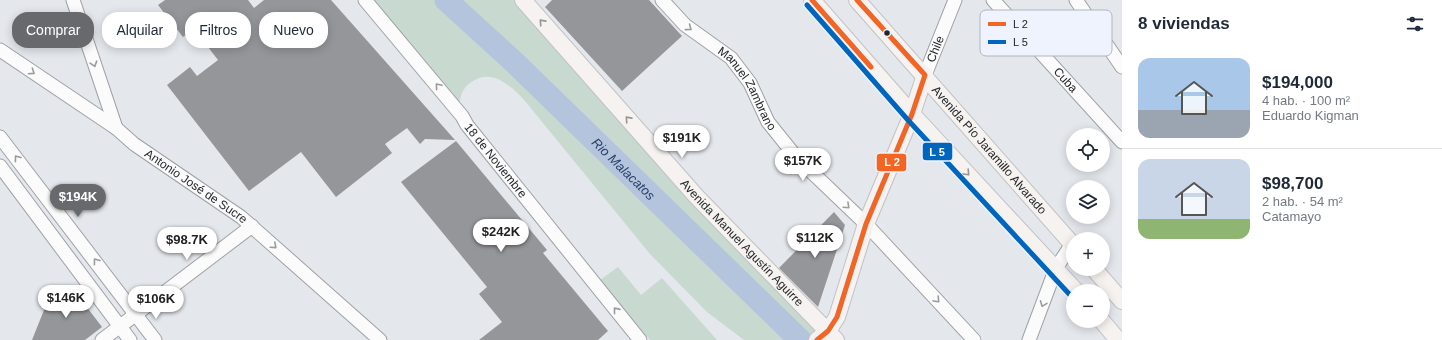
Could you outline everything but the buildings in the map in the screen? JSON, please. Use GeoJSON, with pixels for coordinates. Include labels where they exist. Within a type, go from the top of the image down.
{"type":"FeatureCollection","features":[{"type":"Feature","properties":{"kind":"main road","name":"Avenida Manuel Agustín Aguirre"},"geometry":{"type":"LineString","coordinates":[[523,0],[696,196],[825,337]]}},
{"type":"Feature","properties":{"kind":"main road"},"geometry":{"type":"LineString","coordinates":[[812,0],[912,114],[1070,284]]}},
{"type":"Feature","properties":{"kind":"main road","name":"Avenida Pío Jaramillo Alvarado"},"geometry":{"type":"LineString","coordinates":[[858,0],[1066,237]]}},
{"type":"Feature","properties":{"kind":"main road","name":"Chile"},"geometry":{"type":"LineString","coordinates":[[825,337],[837,317],[866,224],[912,114],[925,75]]}},
{"type":"Feature","properties":{"kind":"main road"},"geometry":{"type":"LineString","coordinates":[[1100,276],[1122,301]]}},
{"type":"Feature","properties":{"kind":"main road"},"geometry":{"type":"LineString","coordinates":[[1108,328],[1118,340]]}},
{"type":"Feature","properties":{"kind":"street"},"geometry":{"type":"LineString","coordinates":[[73,0],[116,128]]}},
{"type":"Feature","properties":{"kind":"street","name":"18 de Noviembre"},"geometry":{"type":"LineString","coordinates":[[365,0],[462,116],[467,125],[640,340]]}},
{"type":"Feature","properties":{"kind":"street","name":"Manuel Zambrano"},"geometry":{"type":"LineString","coordinates":[[662,0],[685,25],[730,58],[750,82],[768,122],[797,158],[866,224],[974,340]]}},
{"type":"Feature","properties":{"kind":"street","name":"Chile"},"geometry":{"type":"LineString","coordinates":[[925,75],[955,0]]}},
{"type":"Feature","properties":{"kind":"street","name":"Cuba"},"geometry":{"type":"LineString","coordinates":[[993,0],[1002,10]]}},
{"type":"Feature","properties":{"kind":"street"},"geometry":{"type":"LineString","coordinates":[[1076,0],[1083,10]]}},
{"type":"Feature","properties":{"kind":"street","name":"Antonio José de Sucre"},"geometry":{"type":"LineString","coordinates":[[0,50],[116,128],[134,144],[252,226],[380,340]]}},
{"type":"Feature","properties":{"kind":"street"},"geometry":{"type":"LineString","coordinates":[[1112,52],[1122,67]]}},
{"type":"Feature","properties":{"kind":"street","name":"Cuba"},"geometry":{"type":"LineString","coordinates":[[1044,56],[1122,142]]}},
{"type":"Feature","properties":{"kind":"street"},"geometry":{"type":"LineString","coordinates":[[0,137],[155,340]]}},
{"type":"Feature","properties":{"kind":"street"},"geometry":{"type":"LineString","coordinates":[[0,166],[130,340]]}},
{"type":"Feature","properties":{"kind":"street"},"geometry":{"type":"LineString","coordinates":[[102,340],[252,226]]}},
{"type":"Feature","properties":{"kind":"street"},"geometry":{"type":"LineString","coordinates":[[1029,340],[1056,268],[1066,253]]}},
{"type":"Feature","properties":{"kind":"shaded area"},"geometry":{"type":"Polygon","coordinates":[[[365,0],[523,0],[836,340],[744,340],[707,312],[650,254],[525,101],[513,89],[507,84],[493,77],[478,79],[467,85],[463,91],[460,100],[460,107],[365,0]]]}},
{"type":"Feature","properties":{"kind":"shaded area"},"geometry":{"type":"Polygon","coordinates":[[[618,267],[641,295],[662,278],[717,340],[650,340],[600,280],[618,267]]]}},
{"type":"Feature","properties":{"kind":"waterway","name":"Rio Malacatos"},"geometry":{"type":"LineString","coordinates":[[446,0],[513,61],[800,340]]}},
{"type":"Feature","properties":{"kind":"transit line"},"geometry":{"type":"LineString","coordinates":[[812,0],[871,67]]}},
{"type":"Feature","properties":{"kind":"transit line"},"geometry":{"type":"LineString","coordinates":[[817,340],[828,331],[837,317],[866,224],[912,114],[925,75],[857,0]]}},
{"type":"Feature","properties":{"kind":"transit line"},"geometry":{"type":"LineString","coordinates":[[807,5],[907,119],[1066,291]]}}]}
